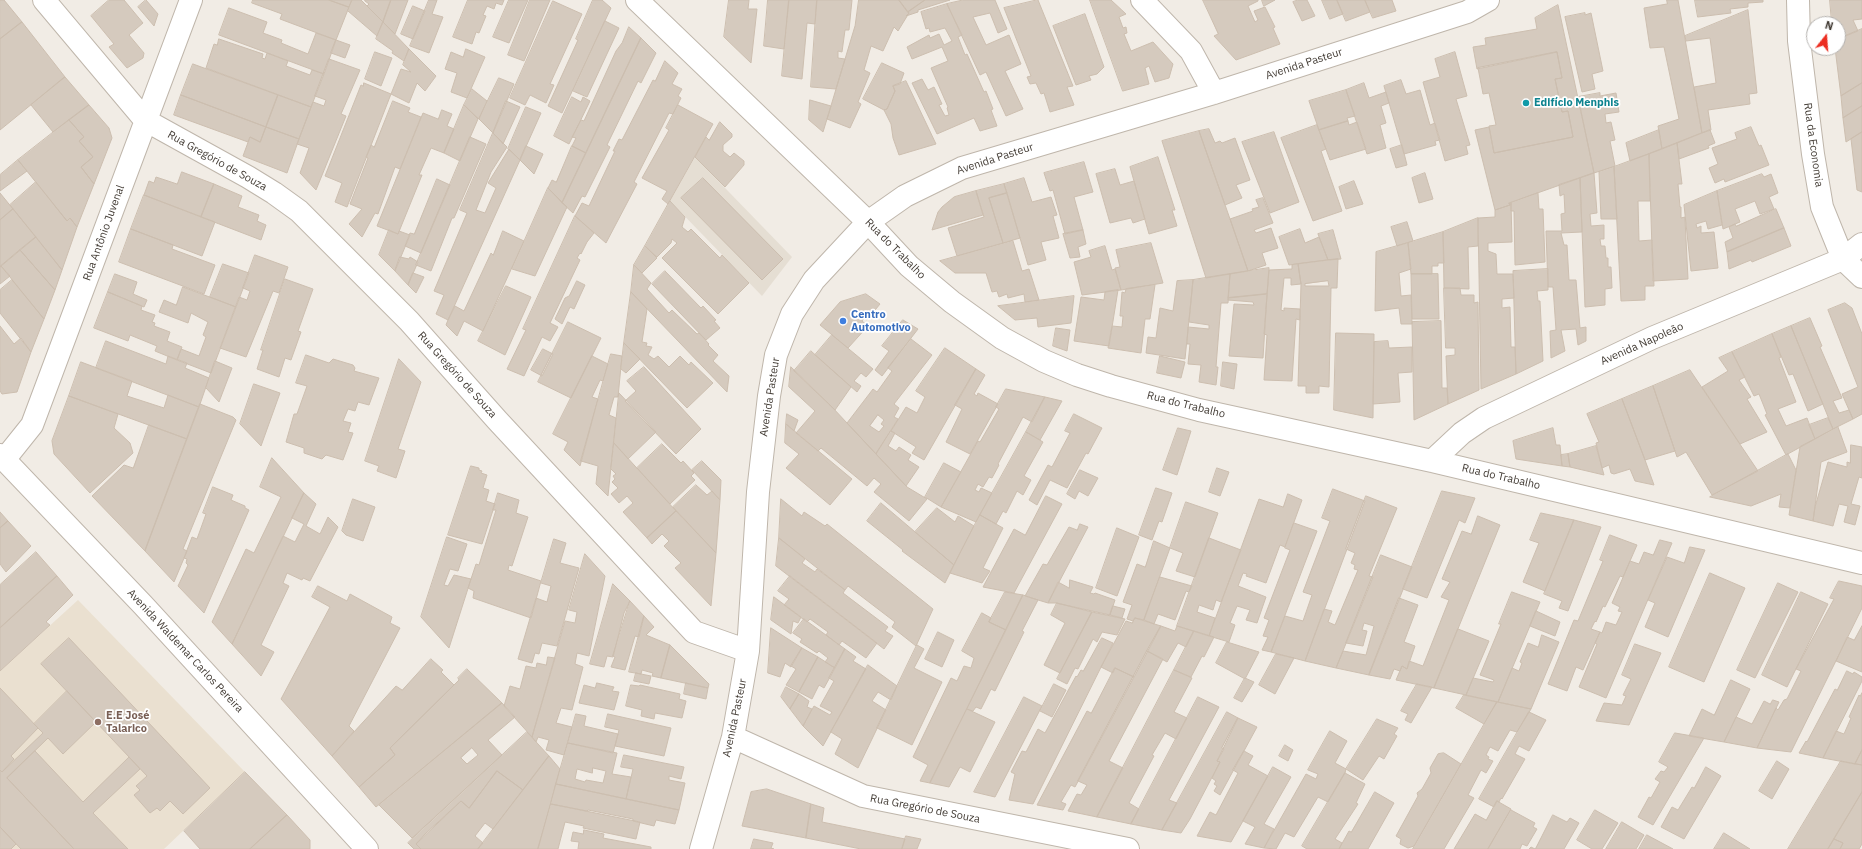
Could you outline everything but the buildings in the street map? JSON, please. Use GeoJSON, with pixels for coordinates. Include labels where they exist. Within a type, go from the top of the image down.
{"type":"FeatureCollection","features":[{"type":"Feature","properties":{"kind":"street"},"geometry":{"type":"LineString","coordinates":[[44,0],[145,120]]}},
{"type":"Feature","properties":{"kind":"street","name":"Rua Antônio Juvenal"},"geometry":{"type":"LineString","coordinates":[[2,458],[32,425],[191,0]]}},
{"type":"Feature","properties":{"kind":"street","name":"Rua do Trabalho"},"geometry":{"type":"LineString","coordinates":[[637,0],[868,222],[909,266],[952,302],[1002,338],[1057,366],[1111,386],[1199,410],[1432,461],[1862,563]]}},
{"type":"Feature","properties":{"kind":"street"},"geometry":{"type":"LineString","coordinates":[[1142,0],[1191,51],[1214,93]]}},
{"type":"Feature","properties":{"kind":"street","name":"Avenida Pasteur"},"geometry":{"type":"LineString","coordinates":[[701,849],[733,737],[748,650],[758,492],[769,396],[776,355],[792,314],[814,280],[868,222],[905,196],[962,168],[1214,93],[1464,6],[1488,0]]}},
{"type":"Feature","properties":{"kind":"street","name":"Rua da Economia"},"geometry":{"type":"LineString","coordinates":[[1798,0],[1799,41],[1814,161],[1822,207],[1843,259],[1862,277]]}},
{"type":"Feature","properties":{"kind":"street","name":"Rua Gregório de Souza"},"geometry":{"type":"LineString","coordinates":[[145,120],[248,177],[299,211],[409,321],[497,420],[694,632],[748,650]]}},
{"type":"Feature","properties":{"kind":"street","name":"Avenida Napoleão"},"geometry":{"type":"LineString","coordinates":[[1432,461],[1462,433],[1484,418],[1652,338],[1843,259],[1862,244]]}},
{"type":"Feature","properties":{"kind":"street","name":"Avenida Waldemar Carlos Pereira"},"geometry":{"type":"LineString","coordinates":[[2,458],[143,605],[364,848]]}},
{"type":"Feature","properties":{"kind":"street","name":"Rua Gregório de Souza"},"geometry":{"type":"LineString","coordinates":[[733,737],[863,796],[1128,849]]}},
{"type":"Feature","properties":{"kind":"shaded area"},"geometry":{"type":"Polygon","coordinates":[[[695,157],[792,257],[762,296],[670,201],[695,157]]]}},
{"type":"Feature","properties":{"kind":"shaded area","name":"E.E José Talarico"},"geometry":{"type":"Polygon","coordinates":[[[78,600],[245,772],[164,849],[0,849],[0,671],[78,600]]]}},
{"type":"Feature","properties":{"kind":"place","name":"Edifício Menphis"},"geometry":{"type":"Point","coordinates":[1526,103]}},
{"type":"Feature","properties":{"kind":"place","name":"Centro Automotivo"},"geometry":{"type":"Point","coordinates":[843,321]}},
{"type":"Feature","properties":{"kind":"place","name":"E.E José Talarico"},"geometry":{"type":"Point","coordinates":[98,722]}}]}
